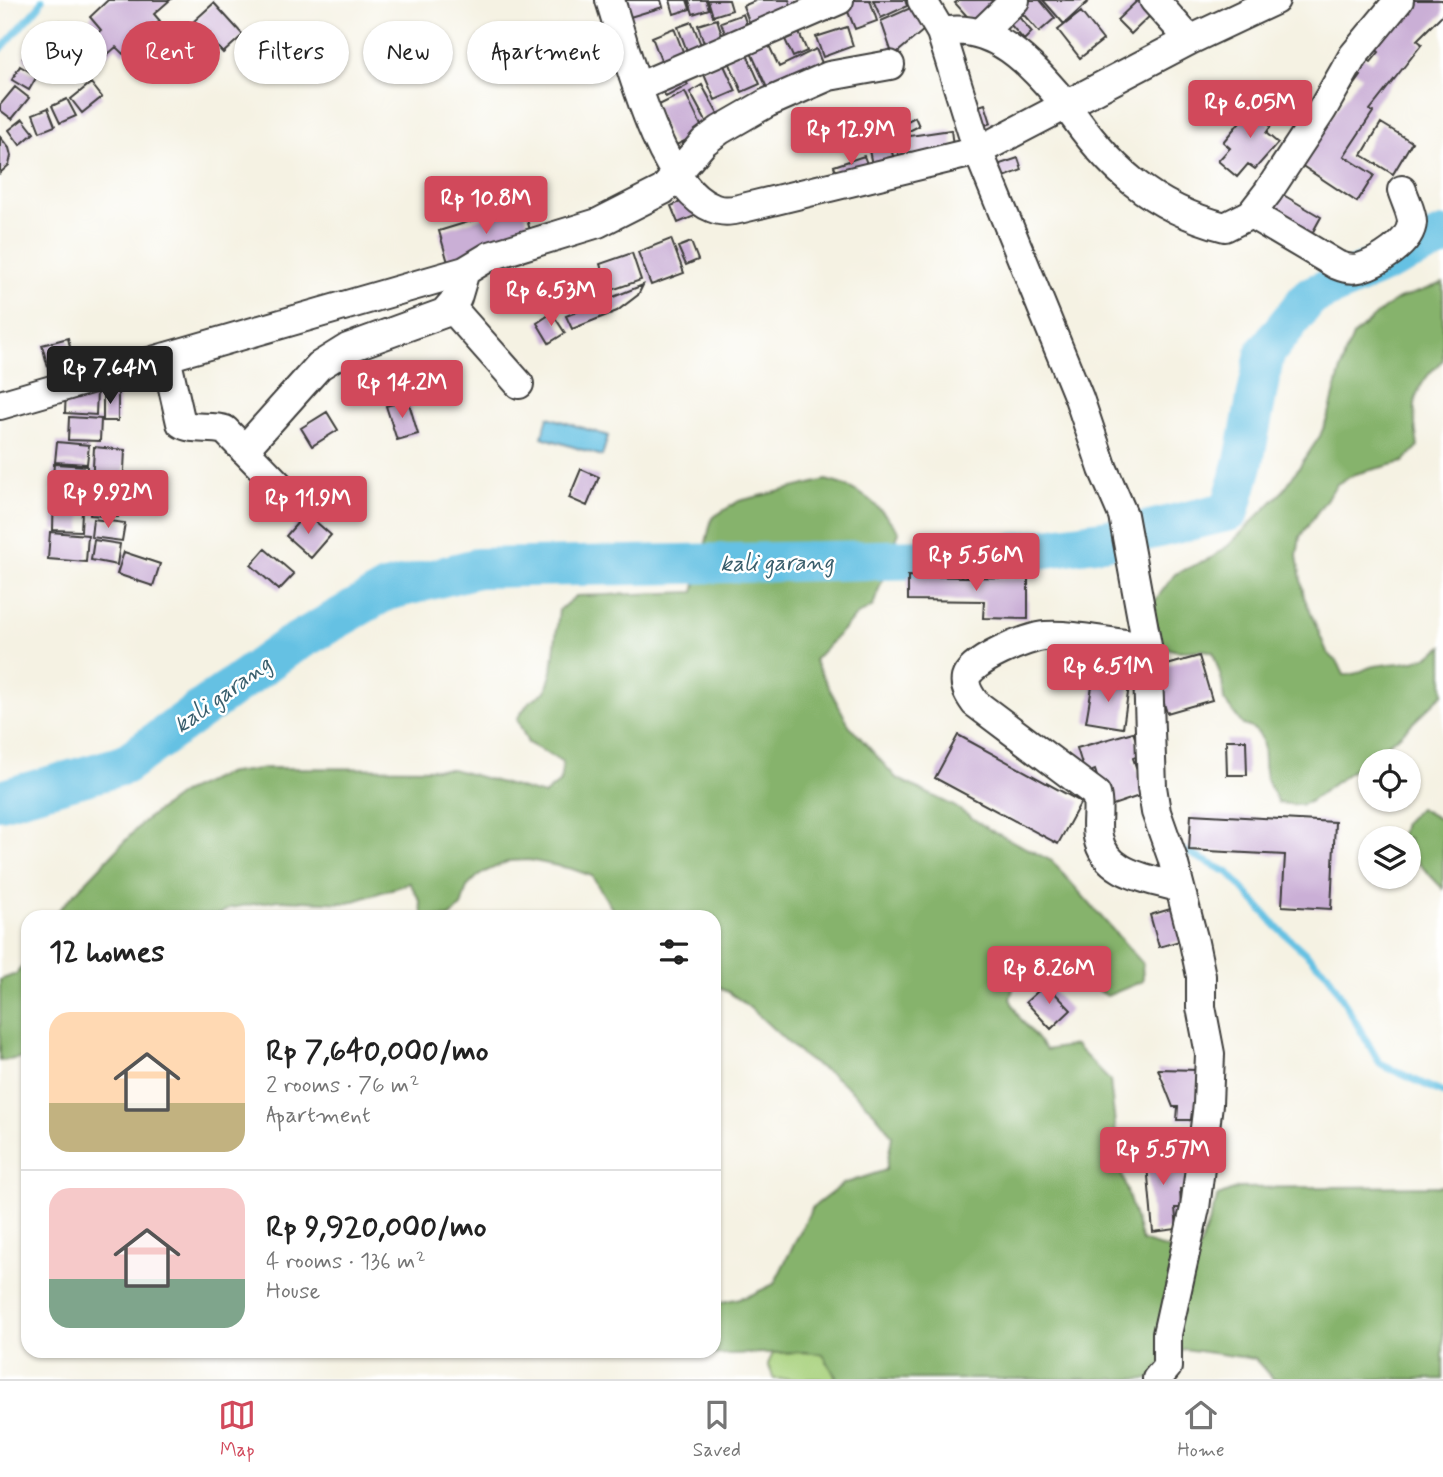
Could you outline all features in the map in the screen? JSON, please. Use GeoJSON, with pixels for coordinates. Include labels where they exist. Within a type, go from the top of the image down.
{"type":"FeatureCollection","features":[{"type":"Feature","properties":{"kind":"street"},"geometry":{"type":"LineString","coordinates":[[610,0],[654,133],[675,174],[710,208],[725,211],[770,203],[978,151],[1190,40],[1275,0]]}},
{"type":"Feature","properties":{"kind":"street"},"geometry":{"type":"LineString","coordinates":[[638,87],[839,0]]}},
{"type":"Feature","properties":{"kind":"street"},"geometry":{"type":"LineString","coordinates":[[922,0],[942,32],[978,151],[1079,398],[1103,469],[1123,515],[1137,593],[1152,787],[1156,811],[1172,857],[1201,976],[1201,1007],[1210,1054],[1208,1104],[1195,1209],[1167,1334],[1167,1367],[1157,1379]]}},
{"type":"Feature","properties":{"kind":"street"},"geometry":{"type":"LineString","coordinates":[[981,33],[1015,0]]}},
{"type":"Feature","properties":{"kind":"street"},"geometry":{"type":"LineString","coordinates":[[1154,0],[1190,40]]}},
{"type":"Feature","properties":{"kind":"street"},"geometry":{"type":"LineString","coordinates":[[942,32],[970,29],[1014,52],[1037,70],[1066,105],[1088,138],[1111,163],[1137,185],[1180,212],[1226,226],[1251,214],[1287,166],[1353,56],[1399,0]]}},
{"type":"Feature","properties":{"kind":"street"},"geometry":{"type":"LineString","coordinates":[[0,405],[98,379],[465,271],[490,256],[598,223],[663,190],[704,142],[750,112],[829,76],[890,65]]}},
{"type":"Feature","properties":{"kind":"street"},"geometry":{"type":"LineString","coordinates":[[1251,214],[1337,265],[1359,268],[1391,250],[1410,232],[1412,220],[1402,190]]}},
{"type":"Feature","properties":{"kind":"street"},"geometry":{"type":"LineString","coordinates":[[244,450],[319,366],[348,348],[444,313],[457,298],[465,271]]}},
{"type":"Feature","properties":{"kind":"street"},"geometry":{"type":"LineString","coordinates":[[450,306],[519,384]]}},
{"type":"Feature","properties":{"kind":"street"},"geometry":{"type":"LineString","coordinates":[[166,357],[181,423],[186,426],[214,426],[225,430],[300,507]]}},
{"type":"Feature","properties":{"kind":"street"},"geometry":{"type":"LineString","coordinates":[[1139,646],[1054,636],[1031,638],[974,665],[966,677],[966,684],[975,702],[1096,794],[1097,834],[1108,860],[1130,873],[1180,888]]}},
{"type":"Feature","properties":{"kind":"green space"},"geometry":{"type":"Polygon","coordinates":[[[1443,283],[1443,360],[1424,380],[1416,399],[1418,447],[1403,462],[1355,474],[1337,484],[1300,537],[1297,556],[1304,597],[1327,652],[1339,664],[1344,675],[1375,666],[1418,660],[1443,646],[1443,694],[1381,749],[1358,749],[1358,766],[1309,802],[1300,805],[1278,803],[1266,777],[1261,739],[1252,728],[1243,725],[1224,700],[1222,681],[1213,652],[1167,648],[1158,638],[1151,606],[1175,574],[1213,557],[1229,545],[1283,491],[1320,436],[1353,336],[1383,309],[1399,299],[1443,283]]]}},
{"type":"Feature","properties":{"kind":"green space"},"geometry":{"type":"Polygon","coordinates":[[[826,480],[859,493],[883,513],[899,532],[873,606],[856,616],[814,660],[849,725],[896,778],[954,806],[990,830],[1052,861],[1142,963],[1143,981],[1107,996],[1069,972],[1035,971],[1016,979],[1010,999],[1019,1017],[1046,1050],[1075,1045],[1110,1081],[1120,1168],[1142,1241],[1196,1258],[1218,1196],[1238,1188],[1443,1186],[1443,1379],[1273,1379],[1255,1359],[1184,1349],[1159,1366],[1156,1379],[837,1379],[823,1354],[721,1354],[721,1302],[749,1296],[774,1284],[812,1208],[843,1184],[886,1170],[892,1136],[872,1110],[848,1088],[806,1059],[761,1017],[721,988],[721,910],[613,910],[592,876],[529,860],[509,861],[480,874],[467,887],[461,907],[457,910],[422,910],[410,883],[348,903],[279,900],[226,910],[59,910],[144,821],[182,793],[225,774],[266,768],[452,769],[544,795],[560,782],[563,762],[528,743],[517,719],[529,702],[546,691],[552,671],[559,610],[576,596],[694,592],[712,518],[739,501],[826,480]]]}},
{"type":"Feature","properties":{"kind":"green space"},"geometry":{"type":"Polygon","coordinates":[[[1421,809],[1443,821],[1443,889],[1421,866],[1421,826],[1403,826],[1415,812],[1421,812],[1421,809]]]}},
{"type":"Feature","properties":{"kind":"green space"},"geometry":{"type":"Polygon","coordinates":[[[21,968],[21,1058],[0,1061],[0,980],[16,974],[21,968]]]}},
{"type":"Feature","properties":{"kind":"green space"},"geometry":{"type":"Polygon","coordinates":[[[773,1353],[823,1354],[837,1379],[774,1379],[768,1364],[773,1353]]]}},
{"type":"Feature","properties":{"kind":"water"},"geometry":{"type":"Polygon","coordinates":[[[548,417],[608,436],[602,456],[542,437],[548,417]]]}},
{"type":"Feature","properties":{"kind":"building"},"geometry":{"type":"Polygon","coordinates":[[[108,0],[170,0],[154,14],[160,21],[121,21],[121,52],[116,47],[107,55],[107,21],[93,21],[90,17],[108,0]]]}},
{"type":"Feature","properties":{"kind":"building"},"geometry":{"type":"Polygon","coordinates":[[[625,0],[661,0],[663,7],[630,17],[625,0]]]}},
{"type":"Feature","properties":{"kind":"building"},"geometry":{"type":"Polygon","coordinates":[[[670,0],[687,0],[690,9],[674,14],[670,0]]]}},
{"type":"Feature","properties":{"kind":"building"},"geometry":{"type":"Polygon","coordinates":[[[689,0],[706,0],[709,9],[693,14],[689,0]]]}},
{"type":"Feature","properties":{"kind":"building"},"geometry":{"type":"Polygon","coordinates":[[[708,0],[729,0],[732,10],[713,16],[708,0]]]}},
{"type":"Feature","properties":{"kind":"building"},"geometry":{"type":"Polygon","coordinates":[[[757,0],[789,0],[796,18],[754,34],[743,6],[757,0]]]}},
{"type":"Feature","properties":{"kind":"building"},"geometry":{"type":"Polygon","coordinates":[[[870,0],[877,21],[855,29],[844,2],[870,0]]]}},
{"type":"Feature","properties":{"kind":"building"},"geometry":{"type":"Polygon","coordinates":[[[873,0],[905,0],[907,6],[881,18],[873,0]]]}},
{"type":"Feature","properties":{"kind":"building"},"geometry":{"type":"Polygon","coordinates":[[[959,0],[1002,0],[975,25],[955,3],[959,0]]]}},
{"type":"Feature","properties":{"kind":"building"},"geometry":{"type":"Polygon","coordinates":[[[1018,0],[1040,0],[1055,18],[1039,32],[1014,4],[1018,0]]]}},
{"type":"Feature","properties":{"kind":"building"},"geometry":{"type":"Polygon","coordinates":[[[1043,0],[1090,0],[1064,24],[1043,0]]]}},
{"type":"Feature","properties":{"kind":"building"},"geometry":{"type":"Polygon","coordinates":[[[1138,0],[1143,0],[1154,12],[1131,34],[1117,20],[1138,0]]]}},
{"type":"Feature","properties":{"kind":"building"},"geometry":{"type":"Polygon","coordinates":[[[1406,0],[1443,0],[1443,14],[1417,40],[1422,44],[1370,110],[1373,112],[1344,156],[1374,175],[1357,202],[1298,163],[1361,76],[1351,68],[1361,55],[1371,62],[1379,52],[1371,45],[1406,0]]]}},
{"type":"Feature","properties":{"kind":"building"},"geometry":{"type":"Polygon","coordinates":[[[214,3],[234,25],[234,43],[223,53],[220,50],[220,21],[194,21],[214,3]]]}},
{"type":"Feature","properties":{"kind":"building"},"geometry":{"type":"Polygon","coordinates":[[[915,6],[924,30],[893,56],[881,21],[915,6]]]}},
{"type":"Feature","properties":{"kind":"building"},"geometry":{"type":"Polygon","coordinates":[[[1011,8],[1032,32],[1024,40],[1003,16],[1011,8]]]}},
{"type":"Feature","properties":{"kind":"building"},"geometry":{"type":"Polygon","coordinates":[[[1081,12],[1103,40],[1080,58],[1058,30],[1081,12]]]}},
{"type":"Feature","properties":{"kind":"building"},"geometry":{"type":"Polygon","coordinates":[[[743,14],[751,37],[729,45],[721,22],[743,14]]]}},
{"type":"Feature","properties":{"kind":"building"},"geometry":{"type":"Polygon","coordinates":[[[717,19],[726,47],[707,53],[698,25],[717,19]]]}},
{"type":"Feature","properties":{"kind":"building"},"geometry":{"type":"Polygon","coordinates":[[[692,22],[703,50],[689,56],[678,27],[692,22]]]}},
{"type":"Feature","properties":{"kind":"building"},"geometry":{"type":"Polygon","coordinates":[[[847,27],[853,46],[823,57],[816,37],[847,27]]]}},
{"type":"Feature","properties":{"kind":"building"},"geometry":{"type":"Polygon","coordinates":[[[674,28],[687,62],[665,71],[652,37],[674,28]]]}},
{"type":"Feature","properties":{"kind":"building"},"geometry":{"type":"Polygon","coordinates":[[[797,28],[807,51],[793,57],[783,35],[797,28]]]}},
{"type":"Feature","properties":{"kind":"building"},"geometry":{"type":"Polygon","coordinates":[[[766,39],[779,67],[816,49],[822,63],[767,88],[748,46],[766,39]]]}},
{"type":"Feature","properties":{"kind":"building"},"geometry":{"type":"Polygon","coordinates":[[[745,50],[760,84],[742,92],[727,57],[745,50]]]}},
{"type":"Feature","properties":{"kind":"building"},"geometry":{"type":"Polygon","coordinates":[[[722,61],[736,91],[715,100],[702,70],[722,61]]]}},
{"type":"Feature","properties":{"kind":"building"},"geometry":{"type":"Polygon","coordinates":[[[20,66],[21,84],[32,84],[29,90],[12,80],[20,66]]]}},
{"type":"Feature","properties":{"kind":"building"},"geometry":{"type":"Polygon","coordinates":[[[681,72],[688,85],[666,97],[659,84],[681,72]]]}},
{"type":"Feature","properties":{"kind":"building"},"geometry":{"type":"Polygon","coordinates":[[[90,84],[102,97],[82,113],[71,99],[90,84]]]}},
{"type":"Feature","properties":{"kind":"building"},"geometry":{"type":"Polygon","coordinates":[[[702,85],[720,118],[708,125],[690,92],[702,85]]]}},
{"type":"Feature","properties":{"kind":"building"},"geometry":{"type":"Polygon","coordinates":[[[15,87],[29,98],[12,119],[0,110],[0,105],[15,87]]]}},
{"type":"Feature","properties":{"kind":"building"},"geometry":{"type":"Polygon","coordinates":[[[685,92],[704,132],[674,146],[655,107],[685,92]]]}},
{"type":"Feature","properties":{"kind":"building"},"geometry":{"type":"Polygon","coordinates":[[[1263,94],[1275,103],[1262,118],[1271,126],[1266,133],[1278,143],[1255,169],[1248,164],[1237,177],[1218,161],[1230,148],[1223,142],[1263,94]]]}},
{"type":"Feature","properties":{"kind":"building"},"geometry":{"type":"Polygon","coordinates":[[[67,99],[76,116],[60,123],[52,106],[67,99]]]}},
{"type":"Feature","properties":{"kind":"building"},"geometry":{"type":"Polygon","coordinates":[[[985,104],[991,123],[979,127],[973,108],[985,104]]]}},
{"type":"Feature","properties":{"kind":"building"},"geometry":{"type":"Polygon","coordinates":[[[48,108],[55,126],[40,132],[33,114],[48,108]]]}},
{"type":"Feature","properties":{"kind":"building"},"geometry":{"type":"Polygon","coordinates":[[[915,117],[919,126],[901,135],[896,127],[915,117]]]}},
{"type":"Feature","properties":{"kind":"building"},"geometry":{"type":"Polygon","coordinates":[[[23,119],[34,133],[20,145],[9,130],[23,119]]]}},
{"type":"Feature","properties":{"kind":"building"},"geometry":{"type":"Polygon","coordinates":[[[1381,123],[1412,142],[1393,174],[1362,155],[1381,123]]]}},
{"type":"Feature","properties":{"kind":"building"},"geometry":{"type":"Polygon","coordinates":[[[951,130],[954,154],[899,162],[896,138],[951,130]]]}},
{"type":"Feature","properties":{"kind":"building"},"geometry":{"type":"Polygon","coordinates":[[[0,137],[9,148],[11,156],[9,165],[0,173],[0,137]]]}},
{"type":"Feature","properties":{"kind":"building"},"geometry":{"type":"Polygon","coordinates":[[[889,140],[894,160],[872,165],[868,145],[889,140]]]}},
{"type":"Feature","properties":{"kind":"building"},"geometry":{"type":"Polygon","coordinates":[[[864,156],[869,169],[838,178],[834,166],[864,156]]]}},
{"type":"Feature","properties":{"kind":"building"},"geometry":{"type":"Polygon","coordinates":[[[1018,158],[1022,170],[1002,178],[997,165],[1018,158]]]}},
{"type":"Feature","properties":{"kind":"building"},"geometry":{"type":"Polygon","coordinates":[[[1280,193],[1321,217],[1310,237],[1269,213],[1280,193]]]}},
{"type":"Feature","properties":{"kind":"building"},"geometry":{"type":"Polygon","coordinates":[[[690,198],[697,215],[678,223],[671,206],[690,198]]]}},
{"type":"Feature","properties":{"kind":"building"},"geometry":{"type":"Polygon","coordinates":[[[523,205],[533,241],[449,266],[439,231],[523,205]]]}},
{"type":"Feature","properties":{"kind":"building"},"geometry":{"type":"Polygon","coordinates":[[[671,239],[684,273],[651,285],[638,252],[671,239]]]}},
{"type":"Feature","properties":{"kind":"building"},"geometry":{"type":"Polygon","coordinates":[[[691,242],[698,260],[686,265],[678,247],[691,242]]]}},
{"type":"Feature","properties":{"kind":"building"},"geometry":{"type":"Polygon","coordinates":[[[632,253],[641,280],[609,291],[600,264],[632,253]]]}},
{"type":"Feature","properties":{"kind":"building"},"geometry":{"type":"Polygon","coordinates":[[[643,285],[638,295],[617,311],[572,329],[566,316],[643,285]]]}},
{"type":"Feature","properties":{"kind":"building"},"geometry":{"type":"Polygon","coordinates":[[[552,313],[565,333],[549,343],[537,323],[552,313]]]}},
{"type":"Feature","properties":{"kind":"building"},"geometry":{"type":"Polygon","coordinates":[[[68,338],[76,373],[51,379],[42,345],[68,338]]]}},
{"type":"Feature","properties":{"kind":"building"},"geometry":{"type":"Polygon","coordinates":[[[66,390],[97,391],[96,415],[65,413],[66,390]]]}},
{"type":"Feature","properties":{"kind":"building"},"geometry":{"type":"Polygon","coordinates":[[[103,391],[118,391],[118,421],[103,421],[103,391]]]}},
{"type":"Feature","properties":{"kind":"building"},"geometry":{"type":"Polygon","coordinates":[[[408,400],[418,434],[397,440],[386,406],[408,400]]]}},
{"type":"Feature","properties":{"kind":"building"},"geometry":{"type":"Polygon","coordinates":[[[327,412],[338,430],[312,446],[301,428],[327,412]]]}},
{"type":"Feature","properties":{"kind":"building"},"geometry":{"type":"Polygon","coordinates":[[[69,417],[101,419],[100,441],[68,440],[69,417]]]}},
{"type":"Feature","properties":{"kind":"building"},"geometry":{"type":"Polygon","coordinates":[[[57,442],[89,445],[87,464],[55,462],[57,442]]]}},
{"type":"Feature","properties":{"kind":"building"},"geometry":{"type":"Polygon","coordinates":[[[94,447],[125,450],[123,490],[92,487],[94,447]]]}},
{"type":"Feature","properties":{"kind":"building"},"geometry":{"type":"Polygon","coordinates":[[[54,464],[87,466],[86,489],[52,488],[54,464]]]}},
{"type":"Feature","properties":{"kind":"building"},"geometry":{"type":"Polygon","coordinates":[[[581,469],[599,477],[587,506],[569,498],[581,469]]]}},
{"type":"Feature","properties":{"kind":"building"},"geometry":{"type":"Polygon","coordinates":[[[54,491],[83,492],[81,531],[53,530],[54,491]]]}},
{"type":"Feature","properties":{"kind":"building"},"geometry":{"type":"Polygon","coordinates":[[[92,491],[120,493],[118,517],[90,515],[92,491]]]}},
{"type":"Feature","properties":{"kind":"building"},"geometry":{"type":"Polygon","coordinates":[[[306,513],[331,535],[311,558],[286,536],[306,513]]]}},
{"type":"Feature","properties":{"kind":"building"},"geometry":{"type":"Polygon","coordinates":[[[93,519],[125,523],[122,541],[91,537],[93,519]]]}},
{"type":"Feature","properties":{"kind":"building"},"geometry":{"type":"Polygon","coordinates":[[[50,532],[88,535],[86,562],[48,559],[50,532]]]}},
{"type":"Feature","properties":{"kind":"building"},"geometry":{"type":"Polygon","coordinates":[[[94,540],[120,544],[117,565],[91,560],[94,540]]]}},
{"type":"Feature","properties":{"kind":"building"},"geometry":{"type":"Polygon","coordinates":[[[265,549],[294,574],[279,590],[251,565],[265,549]]]}},
{"type":"Feature","properties":{"kind":"building"},"geometry":{"type":"Polygon","coordinates":[[[124,552],[160,564],[153,586],[117,574],[124,552]]]}},
{"type":"Feature","properties":{"kind":"building"},"geometry":{"type":"Polygon","coordinates":[[[908,576],[1028,578],[1028,619],[983,618],[984,601],[908,600],[908,576]]]}},
{"type":"Feature","properties":{"kind":"building"},"geometry":{"type":"Polygon","coordinates":[[[1199,656],[1212,700],[1167,713],[1153,669],[1199,656]]]}},
{"type":"Feature","properties":{"kind":"building"},"geometry":{"type":"Polygon","coordinates":[[[1093,681],[1129,686],[1123,728],[1086,722],[1093,681]]]}},
{"type":"Feature","properties":{"kind":"building"},"geometry":{"type":"Polygon","coordinates":[[[1133,732],[1141,755],[1133,758],[1145,794],[1107,807],[1095,770],[1085,774],[1077,748],[1133,732]]]}},
{"type":"Feature","properties":{"kind":"building"},"geometry":{"type":"Polygon","coordinates":[[[958,735],[1081,802],[1058,844],[935,778],[958,735]]]}},
{"type":"Feature","properties":{"kind":"building"},"geometry":{"type":"Polygon","coordinates":[[[1226,740],[1246,740],[1247,775],[1227,775],[1226,740]]]}},
{"type":"Feature","properties":{"kind":"building"},"geometry":{"type":"Polygon","coordinates":[[[1191,814],[1335,822],[1331,909],[1282,906],[1285,855],[1189,850],[1191,814]]]}},
{"type":"Feature","properties":{"kind":"building"},"geometry":{"type":"Polygon","coordinates":[[[1174,908],[1183,940],[1159,947],[1150,915],[1174,908]]]}},
{"type":"Feature","properties":{"kind":"building"},"geometry":{"type":"Polygon","coordinates":[[[1046,984],[1071,1010],[1051,1029],[1026,1002],[1046,984]]]}},
{"type":"Feature","properties":{"kind":"building"},"geometry":{"type":"Polygon","coordinates":[[[1158,1069],[1198,1070],[1197,1120],[1177,1120],[1178,1107],[1173,1107],[1158,1069]]]}},
{"type":"Feature","properties":{"kind":"building"},"geometry":{"type":"Polygon","coordinates":[[[1168,1146],[1170,1171],[1186,1169],[1188,1188],[1180,1189],[1181,1208],[1175,1208],[1177,1229],[1153,1232],[1147,1165],[1139,1166],[1137,1149],[1168,1146]]]}},
{"type":"Feature","properties":{"kind":"waterway"},"geometry":{"type":"LineString","coordinates":[[0,50],[42,0]]}},
{"type":"Feature","properties":{"kind":"waterway","name":"kali garang"},"geometry":{"type":"LineString","coordinates":[[0,800],[124,765],[288,647],[386,591],[477,568],[977,558],[1116,538],[1230,511],[1244,461],[1265,353],[1309,297],[1443,237]]}},
{"type":"Feature","properties":{"kind":"waterway"},"geometry":{"type":"LineString","coordinates":[[1177,847],[1229,873],[1276,926],[1328,974],[1380,1064],[1443,1093]]}}]}
